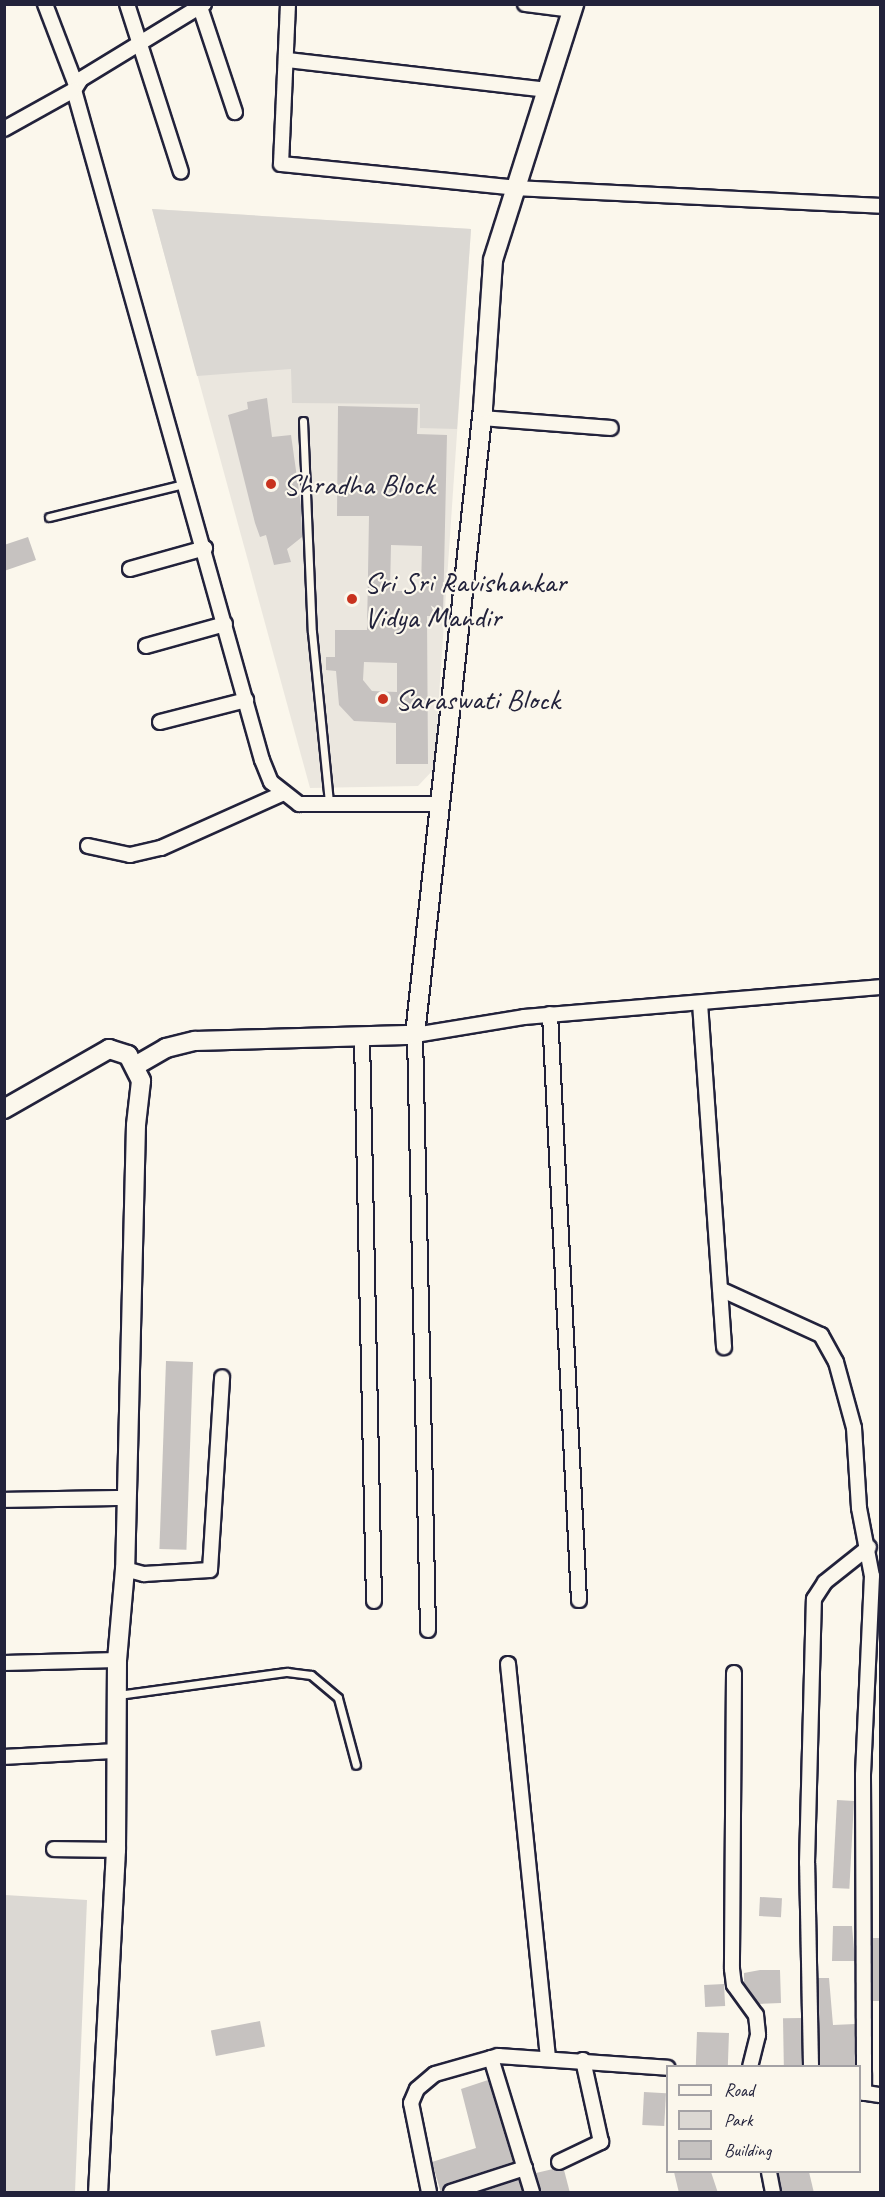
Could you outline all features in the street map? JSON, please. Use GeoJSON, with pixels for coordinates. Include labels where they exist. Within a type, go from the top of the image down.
{"type":"FeatureCollection","features":[{"type":"Feature","properties":{"kind":"street"},"geometry":{"type":"LineString","coordinates":[[45,4],[75,87],[188,483],[262,760],[282,794],[299,804],[441,804]]}},
{"type":"Feature","properties":{"kind":"street"},"geometry":{"type":"LineString","coordinates":[[127,4],[181,172]]}},
{"type":"Feature","properties":{"kind":"street"},"geometry":{"type":"LineString","coordinates":[[288,4],[288,60],[281,164],[516,188],[880,206]]}},
{"type":"Feature","properties":{"kind":"street"},"geometry":{"type":"LineString","coordinates":[[428,1630],[415,1035],[482,418],[493,260],[573,8],[525,4]]}},
{"type":"Feature","properties":{"kind":"street"},"geometry":{"type":"LineString","coordinates":[[4,129],[75,87],[201,5],[235,112]]}},
{"type":"Feature","properties":{"kind":"street"},"geometry":{"type":"LineString","coordinates":[[288,60],[547,90]]}},
{"type":"Feature","properties":{"kind":"street"},"geometry":{"type":"LineString","coordinates":[[482,418],[611,428]]}},
{"type":"Feature","properties":{"kind":"street"},"geometry":{"type":"LineString","coordinates":[[130,570],[205,548]]}},
{"type":"Feature","properties":{"kind":"street"},"geometry":{"type":"LineString","coordinates":[[146,646],[225,624]]}},
{"type":"Feature","properties":{"kind":"street"},"geometry":{"type":"LineString","coordinates":[[160,722],[246,700]]}},
{"type":"Feature","properties":{"kind":"street"},"geometry":{"type":"LineString","coordinates":[[88,846],[130,855],[161,848],[282,794]]}},
{"type":"Feature","properties":{"kind":"street"},"geometry":{"type":"LineString","coordinates":[[135,1066],[166,1048],[195,1041],[415,1035],[550,1014],[880,987]]}},
{"type":"Feature","properties":{"kind":"street"},"geometry":{"type":"LineString","coordinates":[[700,1003],[724,1347]]}},
{"type":"Feature","properties":{"kind":"street"},"geometry":{"type":"LineString","coordinates":[[550,1014],[579,1600]]}},
{"type":"Feature","properties":{"kind":"street"},"geometry":{"type":"LineString","coordinates":[[362,1038],[374,1601]]}},
{"type":"Feature","properties":{"kind":"street"},"geometry":{"type":"LineString","coordinates":[[4,1110],[109,1049],[128,1054],[141,1081],[124,1498],[124,1569],[117,1660],[116,1850],[98,2193]]}},
{"type":"Feature","properties":{"kind":"street"},"geometry":{"type":"LineString","coordinates":[[720,1289],[821,1335],[836,1362],[854,1428],[859,1508],[869,1547],[863,1775],[862,2093],[880,2095]]}},
{"type":"Feature","properties":{"kind":"street"},"geometry":{"type":"LineString","coordinates":[[124,1569],[144,1574],[210,1570],[222,1377]]}},
{"type":"Feature","properties":{"kind":"street"},"geometry":{"type":"LineString","coordinates":[[4,1500],[124,1498]]}},
{"type":"Feature","properties":{"kind":"street"},"geometry":{"type":"LineString","coordinates":[[811,2065],[807,1863],[814,1599],[825,1582],[869,1547]]}},
{"type":"Feature","properties":{"kind":"street"},"geometry":{"type":"LineString","coordinates":[[4,1663],[117,1660]]}},
{"type":"Feature","properties":{"kind":"street"},"geometry":{"type":"LineString","coordinates":[[508,1664],[548,2057]]}},
{"type":"Feature","properties":{"kind":"street"},"geometry":{"type":"LineString","coordinates":[[734,1673],[732,1969],[734,1985],[756,2015],[758,2035],[750,2065]]}},
{"type":"Feature","properties":{"kind":"street"},"geometry":{"type":"LineString","coordinates":[[4,1757],[115,1751]]}},
{"type":"Feature","properties":{"kind":"street"},"geometry":{"type":"LineString","coordinates":[[54,1849],[116,1850]]}},
{"type":"Feature","properties":{"kind":"street"},"geometry":{"type":"LineString","coordinates":[[429,2193],[411,2103],[417,2089],[435,2074],[491,2058],[548,2057],[666,2068]]}},
{"type":"Feature","properties":{"kind":"street"},"geometry":{"type":"LineString","coordinates":[[491,2058],[532,2193]]}},
{"type":"Feature","properties":{"kind":"street"},"geometry":{"type":"LineString","coordinates":[[559,2162],[601,2142],[583,2060]]}},
{"type":"Feature","properties":{"kind":"street"},"geometry":{"type":"LineString","coordinates":[[452,2193],[525,2168]]}},
{"type":"Feature","properties":{"kind":"street"},"geometry":{"type":"LineString","coordinates":[[769,2173],[773,2193]]}},
{"type":"Feature","properties":{"kind":"lane"},"geometry":{"type":"LineString","coordinates":[[303,421],[312,632],[329,803]]}},
{"type":"Feature","properties":{"kind":"lane"},"geometry":{"type":"LineString","coordinates":[[49,516],[188,483]]}},
{"type":"Feature","properties":{"kind":"lane"},"geometry":{"type":"LineString","coordinates":[[118,1695],[287,1672],[311,1675],[338,1698],[356,1765]]}},
{"type":"Feature","properties":{"kind":"shaded area","name":"Sri Sri Ravishankar Vidya Mandir"},"geometry":{"type":"Polygon","coordinates":[[[152,209],[471,229],[434,769],[418,786],[310,788],[152,209]]]}},
{"type":"Feature","properties":{"kind":"green space"},"geometry":{"type":"Polygon","coordinates":[[[152,209],[471,229],[457,429],[420,428],[420,404],[292,403],[291,369],[197,376],[152,209]]]}},
{"type":"Feature","properties":{"kind":"green space"},"geometry":{"type":"Polygon","coordinates":[[[5,1895],[87,1900],[75,2192],[5,2192],[5,1895]]]}},
{"type":"Feature","properties":{"kind":"building","name":"Shradha Block"},"geometry":{"type":"Polygon","coordinates":[[[267,398],[272,437],[291,435],[301,506],[302,537],[287,549],[291,562],[274,565],[266,535],[260,537],[255,523],[228,415],[248,409],[247,402],[267,398]]]}},
{"type":"Feature","properties":{"kind":"building"},"geometry":{"type":"Polygon","coordinates":[[[338,406],[418,408],[417,434],[447,435],[443,616],[427,616],[428,764],[396,764],[396,723],[354,721],[339,705],[336,671],[326,670],[326,657],[335,657],[335,630],[367,630],[369,516],[337,516],[338,406]],[[391,545],[390,591],[421,591],[422,546],[391,545]],[[364,662],[363,680],[372,691],[397,692],[397,663],[364,662]]]}},
{"type":"Feature","properties":{"kind":"building"},"geometry":{"type":"Polygon","coordinates":[[[28,537],[36,560],[4,571],[4,545],[28,537]]]}},
{"type":"Feature","properties":{"kind":"building"},"geometry":{"type":"Polygon","coordinates":[[[166,1361],[193,1362],[186,1550],[159,1549],[166,1361]]]}},
{"type":"Feature","properties":{"kind":"building"},"geometry":{"type":"Polygon","coordinates":[[[837,1800],[854,1801],[849,1889],[832,1888],[837,1800]]]}},
{"type":"Feature","properties":{"kind":"building"},"geometry":{"type":"Polygon","coordinates":[[[760,1897],[782,1898],[781,1917],[759,1916],[760,1897]]]}},
{"type":"Feature","properties":{"kind":"building"},"geometry":{"type":"Polygon","coordinates":[[[833,1926],[852,1926],[855,1961],[832,1961],[833,1926]]]}},
{"type":"Feature","properties":{"kind":"building"},"geometry":{"type":"Polygon","coordinates":[[[873,1938],[880,1938],[880,2001],[873,2001],[873,1938]]]}},
{"type":"Feature","properties":{"kind":"building"},"geometry":{"type":"Polygon","coordinates":[[[780,1970],[781,2003],[759,2004],[744,1983],[744,1973],[780,1970]]]}},
{"type":"Feature","properties":{"kind":"building"},"geometry":{"type":"Polygon","coordinates":[[[818,1978],[829,1978],[833,2025],[855,2024],[855,2065],[820,2065],[818,1978]]]}},
{"type":"Feature","properties":{"kind":"building"},"geometry":{"type":"Polygon","coordinates":[[[724,1984],[725,2006],[705,2007],[704,1985],[724,1984]]]}},
{"type":"Feature","properties":{"kind":"building"},"geometry":{"type":"Polygon","coordinates":[[[783,2018],[801,2018],[802,2065],[784,2065],[783,2018]]]}},
{"type":"Feature","properties":{"kind":"building"},"geometry":{"type":"Polygon","coordinates":[[[260,2021],[265,2047],[216,2056],[211,2031],[260,2021]]]}},
{"type":"Feature","properties":{"kind":"building"},"geometry":{"type":"Polygon","coordinates":[[[697,2032],[729,2033],[728,2065],[696,2065],[697,2032]]]}},
{"type":"Feature","properties":{"kind":"building"},"geometry":{"type":"Polygon","coordinates":[[[488,2080],[513,2162],[448,2183],[441,2193],[432,2162],[476,2148],[461,2089],[488,2080]]]}},
{"type":"Feature","properties":{"kind":"building"},"geometry":{"type":"Polygon","coordinates":[[[644,2092],[666,2093],[664,2126],[642,2125],[644,2092]]]}},
{"type":"Feature","properties":{"kind":"building"},"geometry":{"type":"Polygon","coordinates":[[[553,2169],[564,2170],[570,2193],[541,2193],[536,2173],[553,2169]]]}},
{"type":"Feature","properties":{"kind":"building"},"geometry":{"type":"Polygon","coordinates":[[[674,2173],[711,2173],[718,2193],[679,2193],[674,2173]]]}},
{"type":"Feature","properties":{"kind":"building"},"geometry":{"type":"Polygon","coordinates":[[[778,2173],[809,2173],[814,2193],[782,2193],[778,2173]]]}},
{"type":"Feature","properties":{"kind":"building"},"geometry":{"type":"Polygon","coordinates":[[[519,2179],[523,2193],[479,2193],[519,2179]]]}},
{"type":"Feature","properties":{"kind":"place","name":"Shradha Block"},"geometry":{"type":"Point","coordinates":[271,484]}},
{"type":"Feature","properties":{"kind":"place","name":"Sri Sri Ravishankar Vidya Mandir"},"geometry":{"type":"Point","coordinates":[352,599]}},
{"type":"Feature","properties":{"kind":"place","name":"Saraswati Block"},"geometry":{"type":"Point","coordinates":[383,699]}}]}
